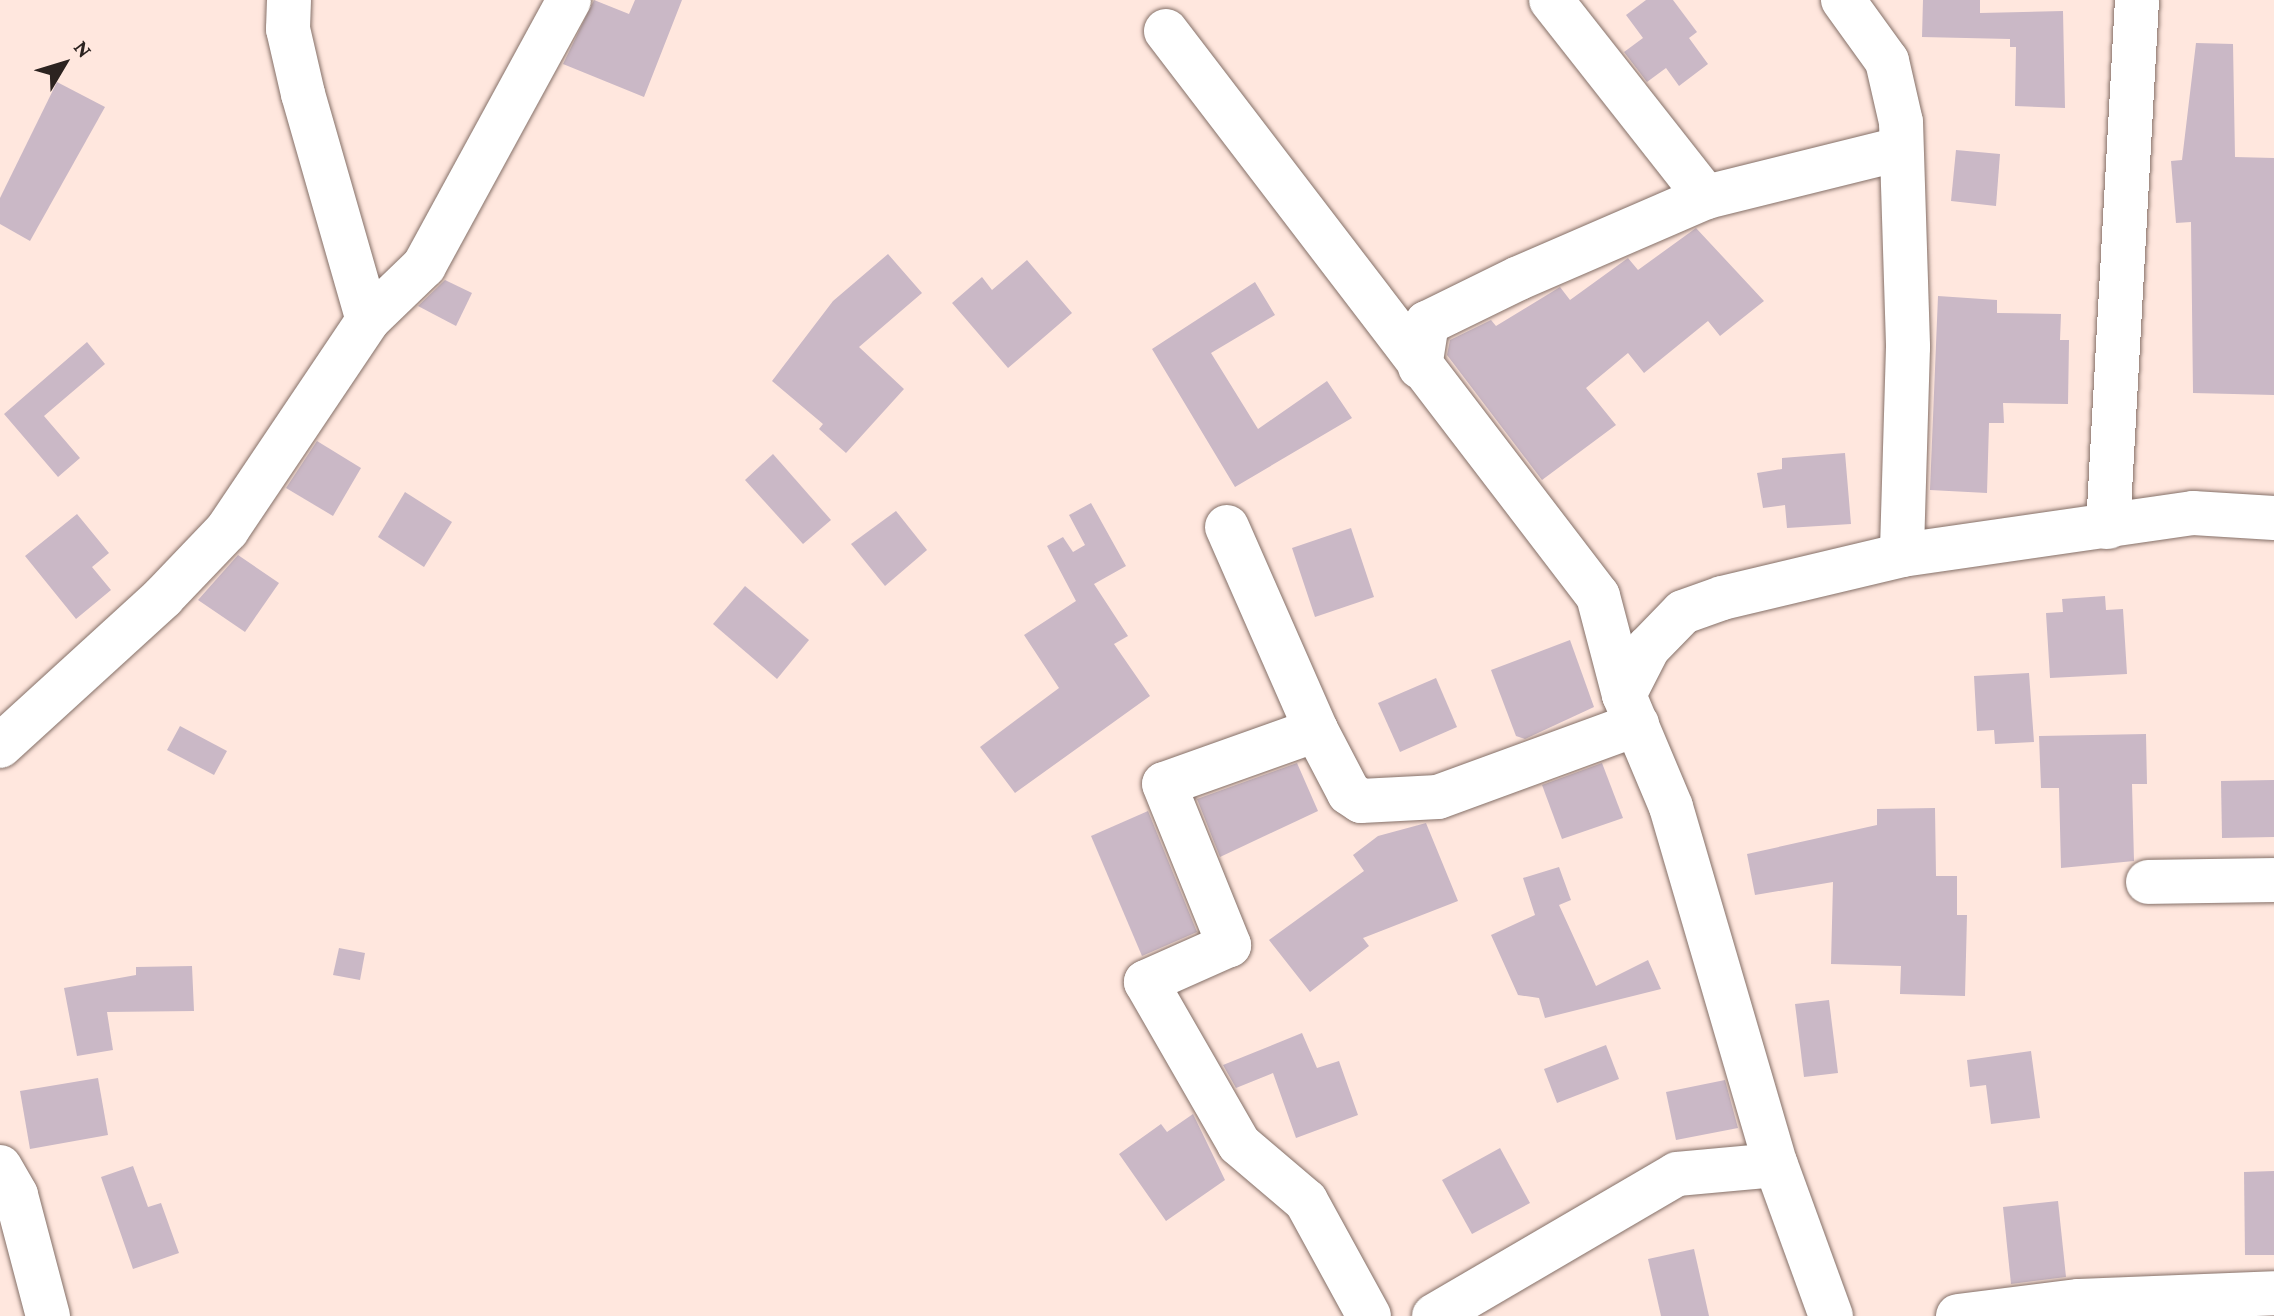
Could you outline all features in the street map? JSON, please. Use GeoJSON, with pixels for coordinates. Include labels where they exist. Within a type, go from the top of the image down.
{"type":"FeatureCollection","features":[{"type":"Feature","properties":{"kind":"street"},"geometry":{"type":"LineString","coordinates":[[289,0],[288,29],[303,94],[368,320]]}},
{"type":"Feature","properties":{"kind":"street"},"geometry":{"type":"LineString","coordinates":[[0,746],[163,597],[227,530],[368,320],[424,266],[569,0]]}},
{"type":"Feature","properties":{"kind":"street"},"geometry":{"type":"LineString","coordinates":[[1551,0],[1706,197]]}},
{"type":"Feature","properties":{"kind":"street"},"geometry":{"type":"LineString","coordinates":[[1843,0],[1887,61],[1898,97],[1908,347],[1902,555]]}},
{"type":"Feature","properties":{"kind":"street"},"geometry":{"type":"LineString","coordinates":[[2108,527],[2137,0]]}},
{"type":"Feature","properties":{"kind":"street"},"geometry":{"type":"LineString","coordinates":[[1166,31],[1598,596],[1631,709],[1675,822],[1776,1165],[1831,1316]]}},
{"type":"Feature","properties":{"kind":"street"},"geometry":{"type":"LineString","coordinates":[[1420,367],[1427,323],[1706,197],[1900,149]]}},
{"type":"Feature","properties":{"kind":"street"},"geometry":{"type":"LineString","coordinates":[[1227,527],[1316,730],[1349,793],[1377,804],[1438,797],[1631,709],[1648,648],[1683,612],[1902,555],[2193,513],[2274,518]]}},
{"type":"Feature","properties":{"kind":"street"},"geometry":{"type":"LineString","coordinates":[[1316,730],[1164,784],[1229,945],[1146,982],[1239,1144],[1306,1201],[1369,1316]]}},
{"type":"Feature","properties":{"kind":"street"},"geometry":{"type":"LineString","coordinates":[[2148,882],[2274,880]]}},
{"type":"Feature","properties":{"kind":"street"},"geometry":{"type":"LineString","coordinates":[[1434,1316],[1677,1174],[1776,1165]]}},
{"type":"Feature","properties":{"kind":"street"},"geometry":{"type":"LineString","coordinates":[[0,1167],[16,1195],[48,1316]]}},
{"type":"Feature","properties":{"kind":"street"},"geometry":{"type":"LineString","coordinates":[[1958,1316],[2079,1301],[2274,1293]]}},
{"type":"Feature","properties":{"kind":"building"},"geometry":{"type":"Polygon","coordinates":[[[594,0],[629,14],[635,0],[682,0],[644,97],[563,64],[594,0]]]}},
{"type":"Feature","properties":{"kind":"building"},"geometry":{"type":"Polygon","coordinates":[[[1646,0],[1673,0],[1697,32],[1689,38],[1708,64],[1679,86],[1666,68],[1647,82],[1624,52],[1643,38],[1626,15],[1646,0]]]}},
{"type":"Feature","properties":{"kind":"building"},"geometry":{"type":"Polygon","coordinates":[[[1923,0],[1980,0],[1980,13],[2063,11],[2065,108],[2015,106],[2016,47],[2010,47],[2010,39],[1922,37],[1923,0]]]}},
{"type":"Feature","properties":{"kind":"building"},"geometry":{"type":"Polygon","coordinates":[[[2196,43],[2233,44],[2235,157],[2274,158],[2274,395],[2193,393],[2191,222],[2176,223],[2171,161],[2182,160],[2196,43]]]}},
{"type":"Feature","properties":{"kind":"building"},"geometry":{"type":"Polygon","coordinates":[[[57,82],[105,107],[30,241],[0,224],[0,198],[57,82]]]}},
{"type":"Feature","properties":{"kind":"building"},"geometry":{"type":"Polygon","coordinates":[[[1956,150],[2000,154],[1996,206],[1951,201],[1956,150]]]}},
{"type":"Feature","properties":{"kind":"building"},"geometry":{"type":"Polygon","coordinates":[[[1696,228],[1764,301],[1720,336],[1708,321],[1644,373],[1628,353],[1586,388],[1616,425],[1542,480],[1447,355],[1450,340],[1491,320],[1496,326],[1560,287],[1570,300],[1628,258],[1638,270],[1696,228]]]}},
{"type":"Feature","properties":{"kind":"building"},"geometry":{"type":"Polygon","coordinates":[[[888,254],[922,293],[859,347],[904,389],[846,453],[819,429],[823,424],[772,381],[833,301],[888,254]]]}},
{"type":"Feature","properties":{"kind":"building"},"geometry":{"type":"Polygon","coordinates":[[[1027,260],[1072,313],[1008,368],[952,303],[982,277],[992,290],[1027,260]]]}},
{"type":"Feature","properties":{"kind":"building"},"geometry":{"type":"Polygon","coordinates":[[[445,280],[472,293],[456,326],[418,306],[445,280]]]}},
{"type":"Feature","properties":{"kind":"building"},"geometry":{"type":"Polygon","coordinates":[[[1255,282],[1275,315],[1211,353],[1258,429],[1327,381],[1352,418],[1235,487],[1152,349],[1255,282]]]}},
{"type":"Feature","properties":{"kind":"building"},"geometry":{"type":"Polygon","coordinates":[[[1938,296],[1997,300],[1997,313],[2061,314],[2060,340],[2069,340],[2068,404],[2003,403],[2004,423],[1989,423],[1987,493],[1930,490],[1938,296]]]}},
{"type":"Feature","properties":{"kind":"building"},"geometry":{"type":"Polygon","coordinates":[[[87,342],[105,364],[44,416],[80,458],[58,477],[4,414],[87,342]]]}},
{"type":"Feature","properties":{"kind":"building"},"geometry":{"type":"Polygon","coordinates":[[[317,441],[361,468],[333,516],[286,488],[317,441]]]}},
{"type":"Feature","properties":{"kind":"building"},"geometry":{"type":"Polygon","coordinates":[[[1845,453],[1851,524],[1787,528],[1785,505],[1763,508],[1757,473],[1782,469],[1782,458],[1845,453]]]}},
{"type":"Feature","properties":{"kind":"building"},"geometry":{"type":"Polygon","coordinates":[[[773,454],[831,520],[803,544],[745,480],[773,454]]]}},
{"type":"Feature","properties":{"kind":"building"},"geometry":{"type":"Polygon","coordinates":[[[405,492],[452,522],[424,567],[378,537],[405,492]]]}},
{"type":"Feature","properties":{"kind":"building"},"geometry":{"type":"Polygon","coordinates":[[[1091,503],[1126,566],[1094,584],[1128,636],[1114,644],[1150,696],[1015,793],[980,747],[1059,688],[1024,635],[1076,601],[1047,546],[1063,537],[1073,552],[1085,545],[1069,515],[1091,503]]]}},
{"type":"Feature","properties":{"kind":"building"},"geometry":{"type":"Polygon","coordinates":[[[896,511],[927,550],[885,586],[851,544],[896,511]]]}},
{"type":"Feature","properties":{"kind":"building"},"geometry":{"type":"Polygon","coordinates":[[[77,514],[109,553],[92,567],[111,590],[76,619],[25,556],[77,514]]]}},
{"type":"Feature","properties":{"kind":"building"},"geometry":{"type":"Polygon","coordinates":[[[1351,528],[1374,597],[1315,617],[1292,548],[1351,528]]]}},
{"type":"Feature","properties":{"kind":"building"},"geometry":{"type":"Polygon","coordinates":[[[238,555],[279,583],[245,632],[198,600],[238,555]]]}},
{"type":"Feature","properties":{"kind":"building"},"geometry":{"type":"Polygon","coordinates":[[[745,586],[809,640],[777,679],[713,624],[745,586]]]}},
{"type":"Feature","properties":{"kind":"building"},"geometry":{"type":"Polygon","coordinates":[[[2105,596],[2106,610],[2123,609],[2127,674],[2050,678],[2046,613],[2063,612],[2062,599],[2105,596]]]}},
{"type":"Feature","properties":{"kind":"building"},"geometry":{"type":"Polygon","coordinates":[[[1570,640],[1594,707],[1525,739],[1516,736],[1491,670],[1570,640]]]}},
{"type":"Feature","properties":{"kind":"building"},"geometry":{"type":"Polygon","coordinates":[[[2029,673],[2034,742],[1995,744],[1994,730],[1977,731],[1974,676],[2029,673]]]}},
{"type":"Feature","properties":{"kind":"building"},"geometry":{"type":"Polygon","coordinates":[[[1436,678],[1457,727],[1400,752],[1378,703],[1436,678]]]}},
{"type":"Feature","properties":{"kind":"building"},"geometry":{"type":"Polygon","coordinates":[[[180,726],[227,751],[214,775],[167,750],[180,726]]]}},
{"type":"Feature","properties":{"kind":"building"},"geometry":{"type":"Polygon","coordinates":[[[2146,734],[2147,784],[2132,784],[2134,861],[2061,868],[2059,788],[2041,788],[2039,736],[2146,734]]]}},
{"type":"Feature","properties":{"kind":"building"},"geometry":{"type":"Polygon","coordinates":[[[1297,763],[1318,811],[1220,857],[1197,799],[1297,763]]]}},
{"type":"Feature","properties":{"kind":"building"},"geometry":{"type":"Polygon","coordinates":[[[1602,763],[1623,818],[1562,839],[1542,785],[1602,763]]]}},
{"type":"Feature","properties":{"kind":"building"},"geometry":{"type":"Polygon","coordinates":[[[2274,780],[2274,837],[2222,838],[2221,781],[2274,780]]]}},
{"type":"Feature","properties":{"kind":"building"},"geometry":{"type":"Polygon","coordinates":[[[1935,808],[1936,876],[1957,876],[1957,915],[1967,915],[1965,996],[1900,994],[1901,966],[1831,964],[1833,882],[1755,895],[1747,854],[1877,825],[1877,809],[1935,808]]]}},
{"type":"Feature","properties":{"kind":"building"},"geometry":{"type":"Polygon","coordinates":[[[1148,811],[1197,932],[1142,956],[1091,836],[1148,811]]]}},
{"type":"Feature","properties":{"kind":"building"},"geometry":{"type":"Polygon","coordinates":[[[1426,823],[1458,901],[1363,938],[1369,946],[1310,992],[1269,940],[1364,871],[1353,855],[1378,836],[1426,823]]]}},
{"type":"Feature","properties":{"kind":"building"},"geometry":{"type":"Polygon","coordinates":[[[1559,867],[1571,900],[1559,905],[1596,986],[1648,960],[1661,989],[1545,1018],[1539,998],[1518,995],[1491,935],[1535,915],[1523,878],[1559,867]]]}},
{"type":"Feature","properties":{"kind":"building"},"geometry":{"type":"Polygon","coordinates":[[[339,948],[365,953],[360,980],[333,975],[339,948]]]}},
{"type":"Feature","properties":{"kind":"building"},"geometry":{"type":"Polygon","coordinates":[[[192,966],[194,1011],[107,1012],[113,1050],[77,1056],[64,988],[136,975],[136,967],[192,966]]]}},
{"type":"Feature","properties":{"kind":"building"},"geometry":{"type":"Polygon","coordinates":[[[1829,1000],[1838,1073],[1804,1077],[1795,1004],[1829,1000]]]}},
{"type":"Feature","properties":{"kind":"building"},"geometry":{"type":"Polygon","coordinates":[[[1302,1033],[1317,1068],[1339,1061],[1358,1115],[1296,1138],[1273,1073],[1236,1088],[1223,1065],[1302,1033]]]}},
{"type":"Feature","properties":{"kind":"building"},"geometry":{"type":"Polygon","coordinates":[[[1606,1045],[1619,1079],[1557,1103],[1544,1069],[1606,1045]]]}},
{"type":"Feature","properties":{"kind":"building"},"geometry":{"type":"Polygon","coordinates":[[[2031,1051],[2040,1118],[1991,1124],[1986,1085],[1970,1087],[1967,1060],[2031,1051]]]}},
{"type":"Feature","properties":{"kind":"building"},"geometry":{"type":"Polygon","coordinates":[[[98,1078],[108,1135],[30,1149],[20,1091],[98,1078]]]}},
{"type":"Feature","properties":{"kind":"building"},"geometry":{"type":"Polygon","coordinates":[[[1725,1080],[1738,1128],[1676,1140],[1666,1092],[1725,1080]]]}},
{"type":"Feature","properties":{"kind":"building"},"geometry":{"type":"Polygon","coordinates":[[[1193,1114],[1225,1180],[1166,1221],[1119,1154],[1161,1124],[1167,1132],[1193,1114]]]}},
{"type":"Feature","properties":{"kind":"building"},"geometry":{"type":"Polygon","coordinates":[[[1500,1148],[1530,1203],[1472,1234],[1442,1180],[1500,1148]]]}},
{"type":"Feature","properties":{"kind":"building"},"geometry":{"type":"Polygon","coordinates":[[[133,1166],[148,1207],[161,1203],[179,1253],[133,1269],[101,1177],[133,1166]]]}},
{"type":"Feature","properties":{"kind":"building"},"geometry":{"type":"Polygon","coordinates":[[[2274,1171],[2274,1255],[2245,1255],[2244,1172],[2274,1171]]]}},
{"type":"Feature","properties":{"kind":"building"},"geometry":{"type":"Polygon","coordinates":[[[2058,1201],[2066,1277],[2011,1284],[2003,1207],[2058,1201]]]}},
{"type":"Feature","properties":{"kind":"building"},"geometry":{"type":"Polygon","coordinates":[[[1694,1249],[1709,1316],[1661,1316],[1648,1259],[1694,1249]]]}}]}
